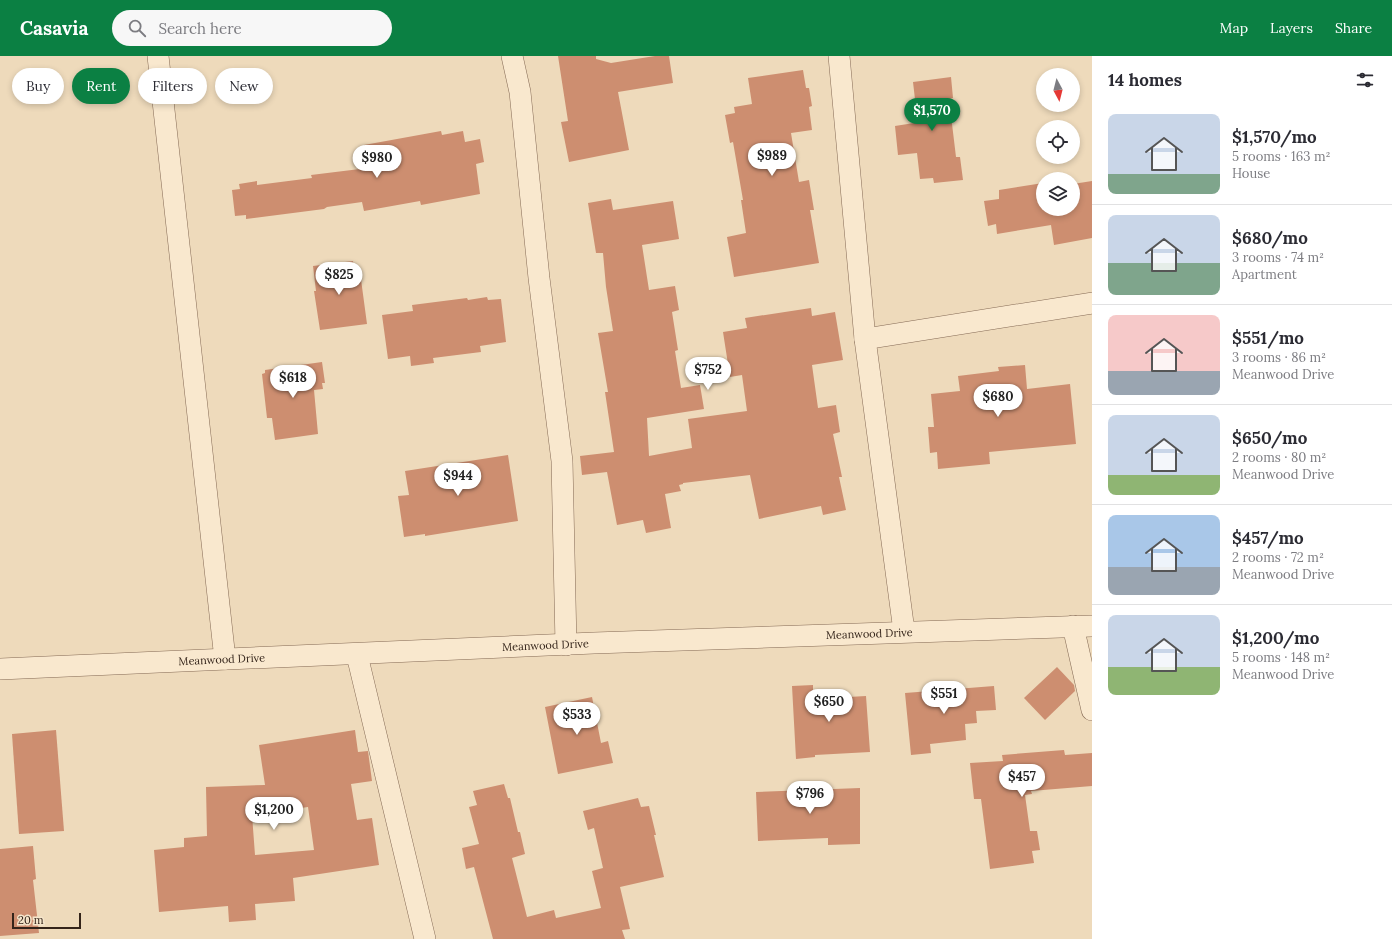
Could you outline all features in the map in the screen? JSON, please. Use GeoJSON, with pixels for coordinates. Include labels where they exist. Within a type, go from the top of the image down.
{"type":"FeatureCollection","features":[{"type":"Feature","properties":{"kind":"street"},"geometry":{"type":"LineString","coordinates":[[158,56],[225,659]]}},
{"type":"Feature","properties":{"kind":"street"},"geometry":{"type":"LineString","coordinates":[[512,56],[520,92],[539,278],[562,460],[566,645]]}},
{"type":"Feature","properties":{"kind":"street"},"geometry":{"type":"LineString","coordinates":[[840,56],[865,339],[904,631]]}},
{"type":"Feature","properties":{"kind":"street"},"geometry":{"type":"LineString","coordinates":[[865,339],[1092,303]]}},
{"type":"Feature","properties":{"kind":"street"},"geometry":{"type":"LineString","coordinates":[[1082,626],[1092,710]]}},
{"type":"Feature","properties":{"kind":"street","name":"Meanwood Drive"},"geometry":{"type":"LineString","coordinates":[[0,669],[904,631],[1082,626]]}},
{"type":"Feature","properties":{"kind":"street"},"geometry":{"type":"LineString","coordinates":[[357,654],[425,939]]}},
{"type":"Feature","properties":{"kind":"building"},"geometry":{"type":"Polygon","coordinates":[[[558,56],[596,56],[596,59],[611,63],[655,56],[669,56],[673,83],[618,92],[629,150],[569,162],[561,122],[568,121],[558,56]]]}},
{"type":"Feature","properties":{"kind":"building"},"geometry":{"type":"Polygon","coordinates":[[[803,70],[806,88],[809,88],[812,106],[809,107],[812,130],[791,133],[799,182],[809,180],[814,210],[810,210],[819,263],[734,277],[727,237],[746,233],[741,200],[743,200],[733,142],[730,143],[725,115],[735,113],[734,107],[752,104],[748,78],[803,70]]]}},
{"type":"Feature","properties":{"kind":"building"},"geometry":{"type":"Polygon","coordinates":[[[951,77],[953,98],[949,99],[956,157],[960,157],[963,180],[934,183],[933,178],[920,179],[917,153],[898,155],[895,126],[914,123],[912,108],[916,108],[913,82],[951,77]]]}},
{"type":"Feature","properties":{"kind":"building"},"geometry":{"type":"Polygon","coordinates":[[[441,131],[442,135],[463,131],[465,142],[480,139],[484,162],[476,164],[480,194],[421,205],[420,201],[364,211],[362,202],[327,207],[324,209],[246,219],[246,215],[235,216],[232,190],[240,189],[239,184],[257,181],[257,185],[312,178],[311,175],[368,168],[364,145],[441,131]]]}},
{"type":"Feature","properties":{"kind":"building"},"geometry":{"type":"Polygon","coordinates":[[[1092,181],[1092,238],[1054,245],[1051,225],[997,234],[996,224],[988,226],[984,201],[999,199],[999,190],[1036,184],[1036,216],[1080,216],[1080,183],[1092,181]]]}},
{"type":"Feature","properties":{"kind":"building"},"geometry":{"type":"Polygon","coordinates":[[[611,199],[613,210],[673,201],[679,239],[642,245],[649,290],[675,286],[679,310],[672,312],[678,350],[675,351],[681,388],[700,385],[704,409],[647,418],[649,456],[692,448],[688,419],[747,411],[742,375],[730,377],[723,332],[747,328],[745,318],[811,308],[812,316],[835,312],[843,360],[812,365],[818,408],[836,405],[840,432],[833,434],[842,477],[839,477],[846,510],[823,515],[821,506],[759,519],[750,475],[683,483],[679,485],[681,491],[665,494],[671,528],[646,533],[643,520],[617,525],[607,472],[582,475],[580,456],[614,452],[605,392],[608,392],[598,333],[613,331],[606,287],[603,253],[596,253],[588,203],[611,199]]]}},
{"type":"Feature","properties":{"kind":"building"},"geometry":{"type":"Polygon","coordinates":[[[353,261],[355,273],[360,272],[367,324],[320,330],[314,291],[316,291],[313,266],[353,261]]]}},
{"type":"Feature","properties":{"kind":"building"},"geometry":{"type":"Polygon","coordinates":[[[487,297],[488,300],[501,299],[506,342],[480,346],[481,352],[433,358],[434,363],[411,366],[410,356],[388,359],[382,315],[413,311],[412,305],[487,297]]]}},
{"type":"Feature","properties":{"kind":"building"},"geometry":{"type":"Polygon","coordinates":[[[322,362],[325,383],[322,383],[323,389],[314,390],[318,434],[275,440],[272,418],[267,418],[262,374],[265,373],[265,370],[322,362]]]}},
{"type":"Feature","properties":{"kind":"building"},"geometry":{"type":"Polygon","coordinates":[[[1025,365],[1027,389],[1070,384],[1076,444],[989,452],[990,464],[938,469],[937,452],[930,453],[928,427],[934,427],[931,394],[960,391],[958,376],[999,371],[998,367],[1025,365]]]}},
{"type":"Feature","properties":{"kind":"building"},"geometry":{"type":"Polygon","coordinates":[[[508,455],[518,521],[425,536],[425,534],[404,537],[398,496],[409,495],[405,471],[508,455]]]}},
{"type":"Feature","properties":{"kind":"building"},"geometry":{"type":"Polygon","coordinates":[[[1057,667],[1074,685],[1075,691],[1045,720],[1024,698],[1057,667]]]}},
{"type":"Feature","properties":{"kind":"building"},"geometry":{"type":"Polygon","coordinates":[[[813,685],[813,691],[831,690],[831,698],[866,696],[870,752],[815,755],[815,757],[796,759],[792,686],[813,685]]]}},
{"type":"Feature","properties":{"kind":"building"},"geometry":{"type":"Polygon","coordinates":[[[994,686],[996,710],[976,711],[977,723],[965,724],[966,740],[930,744],[931,753],[911,755],[905,693],[994,686]]]}},
{"type":"Feature","properties":{"kind":"building"},"geometry":{"type":"Polygon","coordinates":[[[592,697],[601,743],[608,741],[613,763],[558,774],[545,707],[592,697]]]}},
{"type":"Feature","properties":{"kind":"building"},"geometry":{"type":"Polygon","coordinates":[[[56,730],[64,831],[19,834],[12,734],[56,730]]]}},
{"type":"Feature","properties":{"kind":"building"},"geometry":{"type":"Polygon","coordinates":[[[355,730],[358,752],[368,751],[372,781],[351,784],[357,820],[372,818],[379,865],[293,878],[295,901],[255,904],[256,920],[229,922],[228,906],[159,912],[154,850],[184,847],[184,838],[207,836],[206,787],[265,785],[259,745],[355,730]],[[308,807],[252,815],[255,855],[314,850],[308,807]]]}},
{"type":"Feature","properties":{"kind":"building"},"geometry":{"type":"Polygon","coordinates":[[[1064,750],[1065,755],[1092,753],[1092,786],[1031,791],[1032,794],[1025,795],[1030,831],[1037,831],[1040,850],[1032,851],[1034,863],[990,869],[981,799],[974,799],[970,763],[1003,761],[1002,755],[1064,750]]]}},
{"type":"Feature","properties":{"kind":"building"},"geometry":{"type":"Polygon","coordinates":[[[504,784],[508,798],[510,798],[525,854],[512,858],[527,917],[554,910],[556,918],[601,908],[592,871],[603,868],[594,828],[588,830],[583,811],[638,798],[641,807],[649,806],[664,877],[620,887],[630,929],[622,930],[625,939],[493,939],[474,867],[466,869],[462,848],[479,844],[469,807],[477,805],[473,791],[504,784]]]}},
{"type":"Feature","properties":{"kind":"building"},"geometry":{"type":"Polygon","coordinates":[[[860,788],[860,844],[828,845],[828,838],[758,841],[756,792],[860,788]]]}},
{"type":"Feature","properties":{"kind":"building"},"geometry":{"type":"Polygon","coordinates":[[[33,846],[36,879],[33,880],[39,933],[0,936],[0,849],[33,846]]]}}]}
